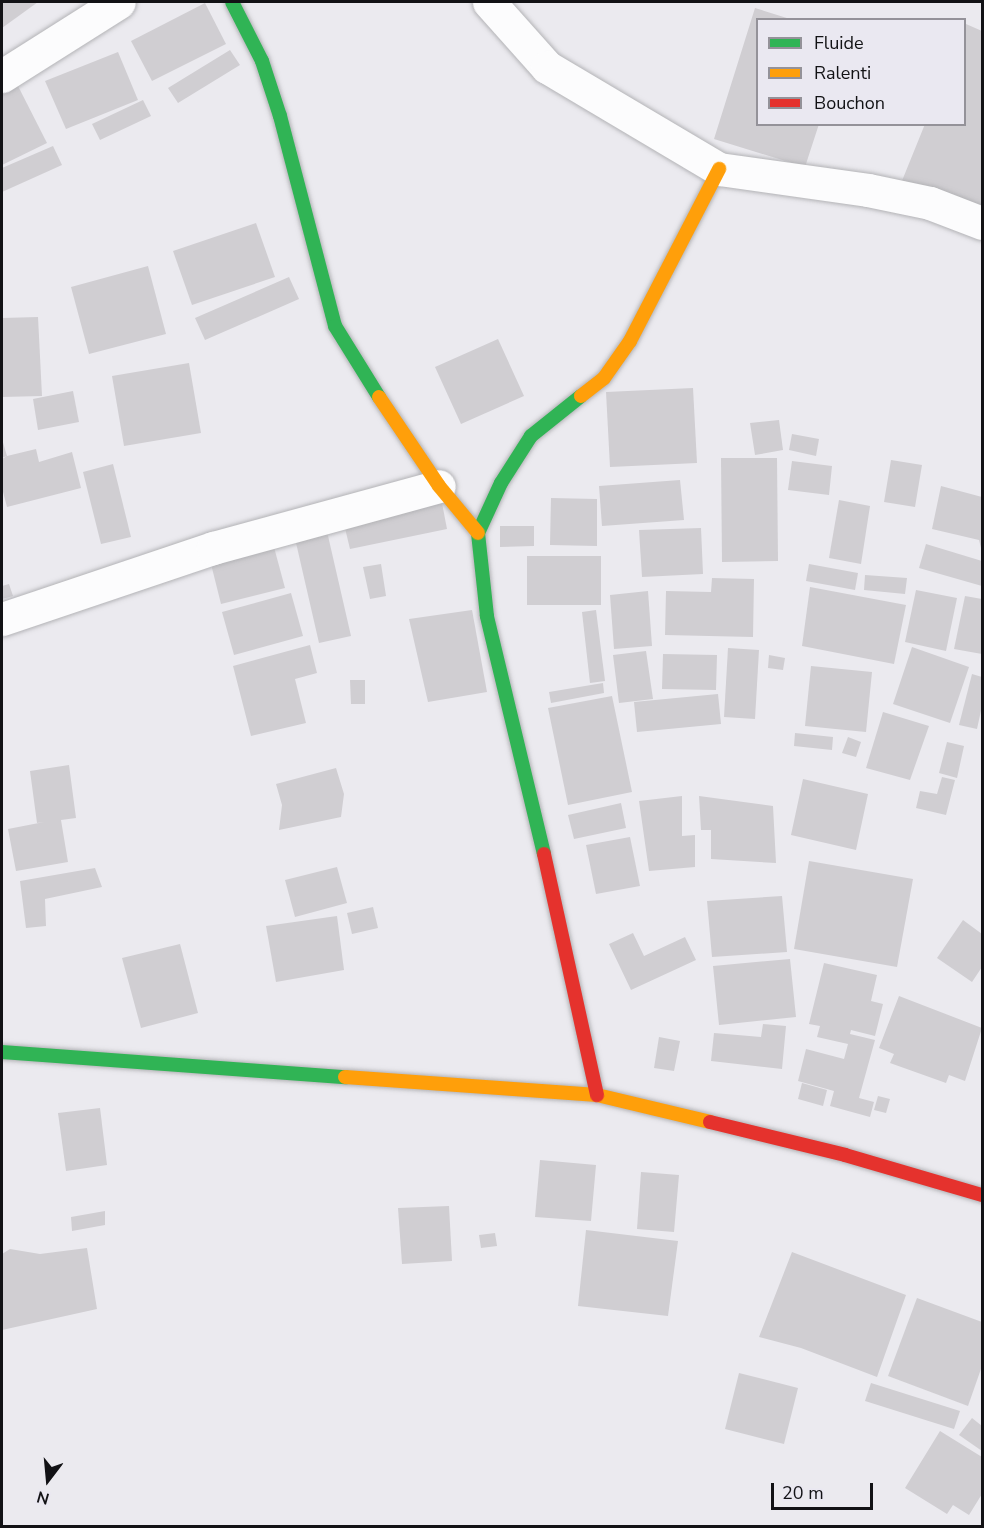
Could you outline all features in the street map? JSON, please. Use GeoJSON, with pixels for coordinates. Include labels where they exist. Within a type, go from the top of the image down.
{"type":"FeatureCollection","features":[{"type":"Feature","properties":{"kind":"street"},"geometry":{"type":"LineString","coordinates":[[2,76],[119,2]]}},
{"type":"Feature","properties":{"kind":"street"},"geometry":{"type":"LineString","coordinates":[[232,2],[262,61],[280,116],[335,326],[351,357],[439,486],[478,533]]}},
{"type":"Feature","properties":{"kind":"street"},"geometry":{"type":"LineString","coordinates":[[489,2],[548,67],[719,169],[868,190],[930,204],[982,222]]}},
{"type":"Feature","properties":{"kind":"street"},"geometry":{"type":"LineString","coordinates":[[597,1095],[514,717],[487,616],[478,533],[501,483],[531,436],[604,378],[630,340],[719,169]]}},
{"type":"Feature","properties":{"kind":"street"},"geometry":{"type":"LineString","coordinates":[[2,619],[213,548],[439,486]]}},
{"type":"Feature","properties":{"kind":"street"},"geometry":{"type":"LineString","coordinates":[[2,1052],[597,1095],[845,1155],[982,1195]]}},
{"type":"Feature","properties":{"kind":"building"},"geometry":{"type":"Polygon","coordinates":[[[2,2],[38,2],[2,28],[2,2]]]}},
{"type":"Feature","properties":{"kind":"building"},"geometry":{"type":"Polygon","coordinates":[[[205,3],[226,44],[152,81],[131,41],[205,3]]]}},
{"type":"Feature","properties":{"kind":"building"},"geometry":{"type":"Polygon","coordinates":[[[755,8],[787,18],[756,18],[756,126],[818,126],[805,167],[714,139],[755,8]]]}},
{"type":"Feature","properties":{"kind":"building"},"geometry":{"type":"Polygon","coordinates":[[[966,24],[982,31],[982,240],[893,203],[924,126],[966,126],[966,24]]]}},
{"type":"Feature","properties":{"kind":"building"},"geometry":{"type":"Polygon","coordinates":[[[230,50],[240,65],[178,103],[168,88],[230,50]]]}},
{"type":"Feature","properties":{"kind":"building"},"geometry":{"type":"Polygon","coordinates":[[[118,52],[138,100],[66,129],[45,81],[118,52]]]}},
{"type":"Feature","properties":{"kind":"building"},"geometry":{"type":"Polygon","coordinates":[[[18,86],[47,143],[2,165],[2,95],[18,86]]]}},
{"type":"Feature","properties":{"kind":"building"},"geometry":{"type":"Polygon","coordinates":[[[143,100],[151,116],[100,140],[92,124],[143,100]]]}},
{"type":"Feature","properties":{"kind":"building"},"geometry":{"type":"Polygon","coordinates":[[[53,146],[62,165],[2,192],[2,168],[53,146]]]}},
{"type":"Feature","properties":{"kind":"building"},"geometry":{"type":"Polygon","coordinates":[[[256,223],[275,277],[192,305],[173,251],[256,223]]]}},
{"type":"Feature","properties":{"kind":"building"},"geometry":{"type":"Polygon","coordinates":[[[148,266],[166,334],[89,354],[71,287],[148,266]]]}},
{"type":"Feature","properties":{"kind":"building"},"geometry":{"type":"Polygon","coordinates":[[[289,277],[299,299],[205,340],[195,318],[289,277]]]}},
{"type":"Feature","properties":{"kind":"building"},"geometry":{"type":"Polygon","coordinates":[[[38,317],[42,396],[2,397],[2,318],[38,317]]]}},
{"type":"Feature","properties":{"kind":"building"},"geometry":{"type":"Polygon","coordinates":[[[498,339],[524,396],[461,424],[435,367],[498,339]]]}},
{"type":"Feature","properties":{"kind":"building"},"geometry":{"type":"Polygon","coordinates":[[[189,363],[201,433],[124,446],[112,376],[189,363]]]}},
{"type":"Feature","properties":{"kind":"building"},"geometry":{"type":"Polygon","coordinates":[[[693,388],[697,463],[610,467],[606,392],[693,388]]]}},
{"type":"Feature","properties":{"kind":"building"},"geometry":{"type":"Polygon","coordinates":[[[73,391],[79,422],[38,430],[33,399],[73,391]]]}},
{"type":"Feature","properties":{"kind":"building"},"geometry":{"type":"Polygon","coordinates":[[[779,420],[783,450],[755,455],[750,423],[779,420]]]}},
{"type":"Feature","properties":{"kind":"building"},"geometry":{"type":"Polygon","coordinates":[[[792,434],[819,439],[816,456],[789,450],[792,434]]]}},
{"type":"Feature","properties":{"kind":"building"},"geometry":{"type":"Polygon","coordinates":[[[2,439],[7,456],[2,458],[2,439]]]}},
{"type":"Feature","properties":{"kind":"building"},"geometry":{"type":"Polygon","coordinates":[[[36,449],[39,462],[72,452],[81,488],[7,507],[2,488],[2,459],[36,449]]]}},
{"type":"Feature","properties":{"kind":"building"},"geometry":{"type":"Polygon","coordinates":[[[721,458],[777,458],[778,561],[722,562],[721,458]]]}},
{"type":"Feature","properties":{"kind":"building"},"geometry":{"type":"Polygon","coordinates":[[[891,460],[922,465],[915,507],[884,502],[891,460]]]}},
{"type":"Feature","properties":{"kind":"building"},"geometry":{"type":"Polygon","coordinates":[[[792,461],[832,466],[829,495],[788,490],[792,461]]]}},
{"type":"Feature","properties":{"kind":"building"},"geometry":{"type":"Polygon","coordinates":[[[113,464],[131,537],[101,544],[83,472],[113,464]]]}},
{"type":"Feature","properties":{"kind":"building"},"geometry":{"type":"Polygon","coordinates":[[[680,480],[684,520],[602,526],[599,486],[680,480]]]}},
{"type":"Feature","properties":{"kind":"building"},"geometry":{"type":"Polygon","coordinates":[[[941,486],[982,497],[982,552],[979,540],[932,529],[941,486]]]}},
{"type":"Feature","properties":{"kind":"building"},"geometry":{"type":"Polygon","coordinates":[[[551,498],[597,499],[597,546],[550,545],[551,498]]]}},
{"type":"Feature","properties":{"kind":"building"},"geometry":{"type":"Polygon","coordinates":[[[839,500],[870,506],[861,564],[829,558],[839,500]]]}},
{"type":"Feature","properties":{"kind":"building"},"geometry":{"type":"Polygon","coordinates":[[[442,503],[447,529],[350,549],[344,524],[442,503]]]}},
{"type":"Feature","properties":{"kind":"building"},"geometry":{"type":"Polygon","coordinates":[[[500,526],[534,526],[534,546],[500,547],[500,526]]]}},
{"type":"Feature","properties":{"kind":"building"},"geometry":{"type":"Polygon","coordinates":[[[326,527],[351,636],[319,643],[294,534],[326,527]]]}},
{"type":"Feature","properties":{"kind":"building"},"geometry":{"type":"Polygon","coordinates":[[[701,528],[703,574],[642,577],[639,530],[701,528]]]}},
{"type":"Feature","properties":{"kind":"building"},"geometry":{"type":"Polygon","coordinates":[[[271,536],[285,588],[221,604],[208,552],[271,536]]]}},
{"type":"Feature","properties":{"kind":"building"},"geometry":{"type":"Polygon","coordinates":[[[926,544],[982,561],[982,586],[919,568],[926,544]]]}},
{"type":"Feature","properties":{"kind":"building"},"geometry":{"type":"Polygon","coordinates":[[[527,556],[601,556],[601,605],[527,605],[527,556]]]}},
{"type":"Feature","properties":{"kind":"building"},"geometry":{"type":"Polygon","coordinates":[[[381,564],[386,596],[370,599],[363,567],[381,564]]]}},
{"type":"Feature","properties":{"kind":"building"},"geometry":{"type":"Polygon","coordinates":[[[809,564],[858,573],[855,590],[806,581],[809,564]]]}},
{"type":"Feature","properties":{"kind":"building"},"geometry":{"type":"Polygon","coordinates":[[[865,575],[907,578],[905,594],[864,590],[865,575]]]}},
{"type":"Feature","properties":{"kind":"building"},"geometry":{"type":"Polygon","coordinates":[[[712,578],[754,579],[753,637],[665,635],[666,591],[711,592],[712,578]]]}},
{"type":"Feature","properties":{"kind":"building"},"geometry":{"type":"Polygon","coordinates":[[[9,584],[13,596],[2,599],[2,586],[9,584]]]}},
{"type":"Feature","properties":{"kind":"building"},"geometry":{"type":"Polygon","coordinates":[[[810,587],[906,605],[894,664],[802,646],[810,587]]]}},
{"type":"Feature","properties":{"kind":"building"},"geometry":{"type":"Polygon","coordinates":[[[916,590],[957,598],[946,651],[905,642],[916,590]]]}},
{"type":"Feature","properties":{"kind":"building"},"geometry":{"type":"Polygon","coordinates":[[[648,591],[652,646],[614,649],[610,595],[648,591]]]}},
{"type":"Feature","properties":{"kind":"building"},"geometry":{"type":"Polygon","coordinates":[[[291,593],[303,636],[234,655],[222,612],[291,593]]]}},
{"type":"Feature","properties":{"kind":"building"},"geometry":{"type":"Polygon","coordinates":[[[965,596],[982,599],[982,654],[954,649],[965,596]]]}},
{"type":"Feature","properties":{"kind":"building"},"geometry":{"type":"Polygon","coordinates":[[[472,610],[487,692],[428,702],[409,619],[472,610]]]}},
{"type":"Feature","properties":{"kind":"building"},"geometry":{"type":"Polygon","coordinates":[[[596,610],[605,681],[590,683],[582,612],[596,610]]]}},
{"type":"Feature","properties":{"kind":"building"},"geometry":{"type":"Polygon","coordinates":[[[310,645],[317,673],[295,679],[306,723],[251,736],[233,666],[310,645]]]}},
{"type":"Feature","properties":{"kind":"building"},"geometry":{"type":"Polygon","coordinates":[[[912,647],[969,667],[950,723],[893,704],[912,647]]]}},
{"type":"Feature","properties":{"kind":"building"},"geometry":{"type":"Polygon","coordinates":[[[728,648],[759,650],[755,719],[724,717],[728,648]]]}},
{"type":"Feature","properties":{"kind":"building"},"geometry":{"type":"Polygon","coordinates":[[[646,651],[653,699],[619,703],[613,655],[646,651]]]}},
{"type":"Feature","properties":{"kind":"building"},"geometry":{"type":"Polygon","coordinates":[[[663,654],[717,655],[716,690],[662,689],[663,654]]]}},
{"type":"Feature","properties":{"kind":"building"},"geometry":{"type":"Polygon","coordinates":[[[769,655],[785,658],[783,670],[768,668],[769,655]]]}},
{"type":"Feature","properties":{"kind":"building"},"geometry":{"type":"Polygon","coordinates":[[[811,666],[872,672],[866,732],[805,726],[811,666]]]}},
{"type":"Feature","properties":{"kind":"building"},"geometry":{"type":"Polygon","coordinates":[[[972,674],[982,677],[982,706],[977,729],[959,725],[972,674]]]}},
{"type":"Feature","properties":{"kind":"building"},"geometry":{"type":"Polygon","coordinates":[[[350,680],[365,680],[365,704],[351,704],[350,680]]]}},
{"type":"Feature","properties":{"kind":"building"},"geometry":{"type":"Polygon","coordinates":[[[603,683],[604,693],[551,703],[549,692],[603,683]]]}},
{"type":"Feature","properties":{"kind":"building"},"geometry":{"type":"Polygon","coordinates":[[[718,694],[721,724],[637,732],[634,702],[718,694]]]}},
{"type":"Feature","properties":{"kind":"building"},"geometry":{"type":"Polygon","coordinates":[[[612,696],[632,792],[568,805],[548,708],[612,696]]]}},
{"type":"Feature","properties":{"kind":"building"},"geometry":{"type":"Polygon","coordinates":[[[883,712],[929,726],[910,780],[866,768],[883,712]]]}},
{"type":"Feature","properties":{"kind":"building"},"geometry":{"type":"Polygon","coordinates":[[[795,733],[833,737],[832,750],[794,746],[795,733]]]}},
{"type":"Feature","properties":{"kind":"building"},"geometry":{"type":"Polygon","coordinates":[[[848,737],[861,742],[856,757],[842,753],[848,737]]]}},
{"type":"Feature","properties":{"kind":"building"},"geometry":{"type":"Polygon","coordinates":[[[947,742],[964,746],[957,778],[939,773],[947,742]]]}},
{"type":"Feature","properties":{"kind":"building"},"geometry":{"type":"Polygon","coordinates":[[[69,765],[76,818],[61,820],[68,862],[16,871],[8,829],[44,822],[37,823],[30,771],[69,765]]]}},
{"type":"Feature","properties":{"kind":"building"},"geometry":{"type":"Polygon","coordinates":[[[336,768],[344,794],[341,817],[279,830],[282,805],[276,784],[336,768]]]}},
{"type":"Feature","properties":{"kind":"building"},"geometry":{"type":"Polygon","coordinates":[[[942,777],[955,780],[946,815],[916,808],[920,791],[937,794],[942,777]]]}},
{"type":"Feature","properties":{"kind":"building"},"geometry":{"type":"Polygon","coordinates":[[[803,779],[868,794],[856,850],[791,835],[803,779]]]}},
{"type":"Feature","properties":{"kind":"building"},"geometry":{"type":"Polygon","coordinates":[[[682,796],[682,836],[695,835],[695,867],[649,871],[639,801],[682,796]]]}},
{"type":"Feature","properties":{"kind":"building"},"geometry":{"type":"Polygon","coordinates":[[[699,796],[773,806],[776,863],[711,859],[711,830],[701,830],[699,796]]]}},
{"type":"Feature","properties":{"kind":"building"},"geometry":{"type":"Polygon","coordinates":[[[621,803],[626,828],[574,839],[568,815],[621,803]]]}},
{"type":"Feature","properties":{"kind":"building"},"geometry":{"type":"Polygon","coordinates":[[[630,837],[640,886],[596,894],[586,845],[630,837]]]}},
{"type":"Feature","properties":{"kind":"building"},"geometry":{"type":"Polygon","coordinates":[[[809,861],[913,879],[897,967],[794,949],[809,861]]]}},
{"type":"Feature","properties":{"kind":"building"},"geometry":{"type":"Polygon","coordinates":[[[337,867],[347,903],[295,917],[285,880],[337,867]]]}},
{"type":"Feature","properties":{"kind":"building"},"geometry":{"type":"Polygon","coordinates":[[[95,868],[102,887],[45,899],[46,926],[26,928],[20,881],[95,868]]]}},
{"type":"Feature","properties":{"kind":"building"},"geometry":{"type":"Polygon","coordinates":[[[782,896],[787,952],[712,957],[707,901],[782,896]]]}},
{"type":"Feature","properties":{"kind":"building"},"geometry":{"type":"Polygon","coordinates":[[[373,907],[378,928],[352,934],[347,913],[373,907]]]}},
{"type":"Feature","properties":{"kind":"building"},"geometry":{"type":"Polygon","coordinates":[[[337,916],[344,970],[276,982],[266,926],[337,916]]]}},
{"type":"Feature","properties":{"kind":"building"},"geometry":{"type":"Polygon","coordinates":[[[963,920],[982,934],[982,967],[972,982],[937,958],[963,920]]]}},
{"type":"Feature","properties":{"kind":"building"},"geometry":{"type":"Polygon","coordinates":[[[633,933],[644,956],[685,937],[696,960],[631,990],[609,944],[633,933]]]}},
{"type":"Feature","properties":{"kind":"building"},"geometry":{"type":"Polygon","coordinates":[[[180,944],[198,1013],[141,1028],[122,958],[180,944]]]}},
{"type":"Feature","properties":{"kind":"building"},"geometry":{"type":"Polygon","coordinates":[[[790,959],[796,1017],[719,1025],[713,966],[790,959]]]}},
{"type":"Feature","properties":{"kind":"building"},"geometry":{"type":"Polygon","coordinates":[[[824,963],[877,975],[871,1001],[883,1004],[875,1036],[851,1030],[850,1034],[875,1040],[859,1098],[874,1102],[870,1117],[830,1106],[834,1091],[798,1081],[806,1049],[844,1059],[848,1044],[817,1037],[820,1026],[809,1024],[824,963]]]}},
{"type":"Feature","properties":{"kind":"building"},"geometry":{"type":"Polygon","coordinates":[[[899,996],[982,1028],[965,1081],[949,1075],[946,1083],[890,1063],[894,1054],[879,1048],[899,996]]]}},
{"type":"Feature","properties":{"kind":"building"},"geometry":{"type":"Polygon","coordinates":[[[763,1024],[786,1026],[782,1069],[711,1061],[714,1033],[761,1037],[763,1024]]]}},
{"type":"Feature","properties":{"kind":"building"},"geometry":{"type":"Polygon","coordinates":[[[659,1037],[680,1041],[674,1071],[654,1068],[659,1037]]]}},
{"type":"Feature","properties":{"kind":"building"},"geometry":{"type":"Polygon","coordinates":[[[802,1083],[827,1090],[823,1106],[798,1099],[802,1083]]]}},
{"type":"Feature","properties":{"kind":"building"},"geometry":{"type":"Polygon","coordinates":[[[878,1096],[890,1099],[886,1113],[874,1110],[878,1096]]]}},
{"type":"Feature","properties":{"kind":"building"},"geometry":{"type":"Polygon","coordinates":[[[100,1108],[107,1165],[66,1171],[58,1113],[100,1108]]]}},
{"type":"Feature","properties":{"kind":"building"},"geometry":{"type":"Polygon","coordinates":[[[540,1160],[596,1165],[591,1221],[535,1217],[540,1160]]]}},
{"type":"Feature","properties":{"kind":"building"},"geometry":{"type":"Polygon","coordinates":[[[641,1172],[679,1175],[674,1232],[637,1229],[641,1172]]]}},
{"type":"Feature","properties":{"kind":"building"},"geometry":{"type":"Polygon","coordinates":[[[449,1206],[452,1261],[402,1264],[398,1208],[449,1206]]]}},
{"type":"Feature","properties":{"kind":"building"},"geometry":{"type":"Polygon","coordinates":[[[105,1211],[105,1225],[72,1231],[71,1217],[105,1211]]]}},
{"type":"Feature","properties":{"kind":"building"},"geometry":{"type":"Polygon","coordinates":[[[586,1230],[678,1241],[668,1316],[578,1306],[586,1230]]]}},
{"type":"Feature","properties":{"kind":"building"},"geometry":{"type":"Polygon","coordinates":[[[495,1233],[497,1246],[481,1248],[479,1235],[495,1233]]]}},
{"type":"Feature","properties":{"kind":"building"},"geometry":{"type":"Polygon","coordinates":[[[87,1248],[97,1309],[2,1330],[2,1254],[10,1249],[40,1254],[87,1248]]]}},
{"type":"Feature","properties":{"kind":"building"},"geometry":{"type":"Polygon","coordinates":[[[792,1252],[906,1295],[877,1377],[801,1348],[759,1337],[792,1252]]]}},
{"type":"Feature","properties":{"kind":"building"},"geometry":{"type":"Polygon","coordinates":[[[917,1298],[982,1322],[982,1366],[968,1406],[888,1376],[917,1298]]]}},
{"type":"Feature","properties":{"kind":"building"},"geometry":{"type":"Polygon","coordinates":[[[739,1373],[798,1388],[784,1444],[725,1429],[739,1373]]]}},
{"type":"Feature","properties":{"kind":"building"},"geometry":{"type":"Polygon","coordinates":[[[871,1383],[960,1411],[954,1429],[865,1401],[871,1383]]]}},
{"type":"Feature","properties":{"kind":"building"},"geometry":{"type":"Polygon","coordinates":[[[972,1418],[982,1426],[982,1451],[959,1435],[972,1418]]]}},
{"type":"Feature","properties":{"kind":"building"},"geometry":{"type":"Polygon","coordinates":[[[940,1431],[982,1457],[982,1494],[969,1515],[953,1505],[947,1514],[905,1488],[940,1431]]]}},
{"type":"Feature","properties":{"kind":"traffic: fast"},"geometry":{"type":"LineString","coordinates":[[232,2],[262,61],[280,116],[335,326],[379,397]]}},
{"type":"Feature","properties":{"kind":"traffic: fast"},"geometry":{"type":"LineString","coordinates":[[544,854],[487,616],[478,533],[501,483],[531,436],[581,396]]}},
{"type":"Feature","properties":{"kind":"traffic: fast"},"geometry":{"type":"LineString","coordinates":[[2,1052],[345,1077]]}},
{"type":"Feature","properties":{"kind":"traffic: slow"},"geometry":{"type":"LineString","coordinates":[[581,396],[604,378],[630,341],[719,169]]}},
{"type":"Feature","properties":{"kind":"traffic: slow"},"geometry":{"type":"LineString","coordinates":[[379,397],[439,486],[478,533]]}},
{"type":"Feature","properties":{"kind":"traffic: slow"},"geometry":{"type":"LineString","coordinates":[[345,1077],[597,1095],[710,1122]]}},
{"type":"Feature","properties":{"kind":"traffic: jam"},"geometry":{"type":"LineString","coordinates":[[544,854],[597,1095]]}},
{"type":"Feature","properties":{"kind":"traffic: jam"},"geometry":{"type":"LineString","coordinates":[[710,1122],[845,1155],[982,1195]]}}]}
